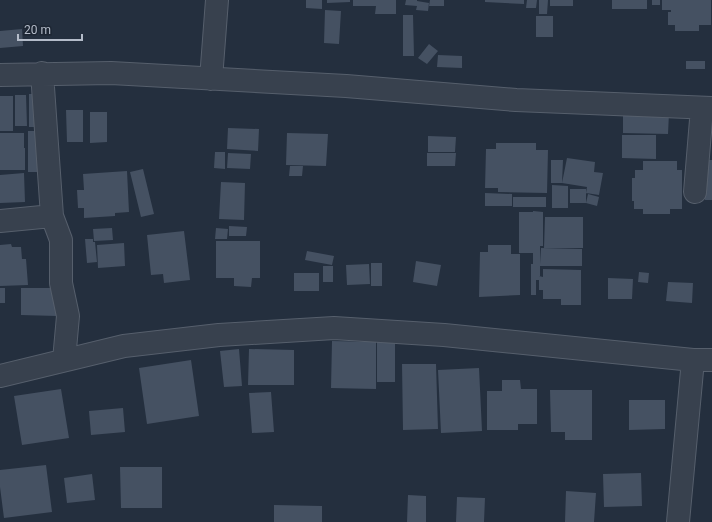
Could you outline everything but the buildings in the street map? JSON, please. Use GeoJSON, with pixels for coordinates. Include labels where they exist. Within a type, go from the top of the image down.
{"type":"FeatureCollection","features":[{"type":"Feature","properties":{"kind":"street"},"geometry":{"type":"LineString","coordinates":[[211,79],[217,0]]}},
{"type":"Feature","properties":{"kind":"street"},"geometry":{"type":"LineString","coordinates":[[42,73],[52,216],[61,240],[61,283],[68,316],[64,360]]}},
{"type":"Feature","properties":{"kind":"street"},"geometry":{"type":"LineString","coordinates":[[0,75],[42,73],[112,73],[346,86],[516,100],[707,108],[695,192]]}},
{"type":"Feature","properties":{"kind":"street"},"geometry":{"type":"LineString","coordinates":[[0,221],[52,216]]}},
{"type":"Feature","properties":{"kind":"street"},"geometry":{"type":"LineString","coordinates":[[0,376],[124,346],[219,335],[334,328],[444,335],[703,360],[678,522]]}}]}
